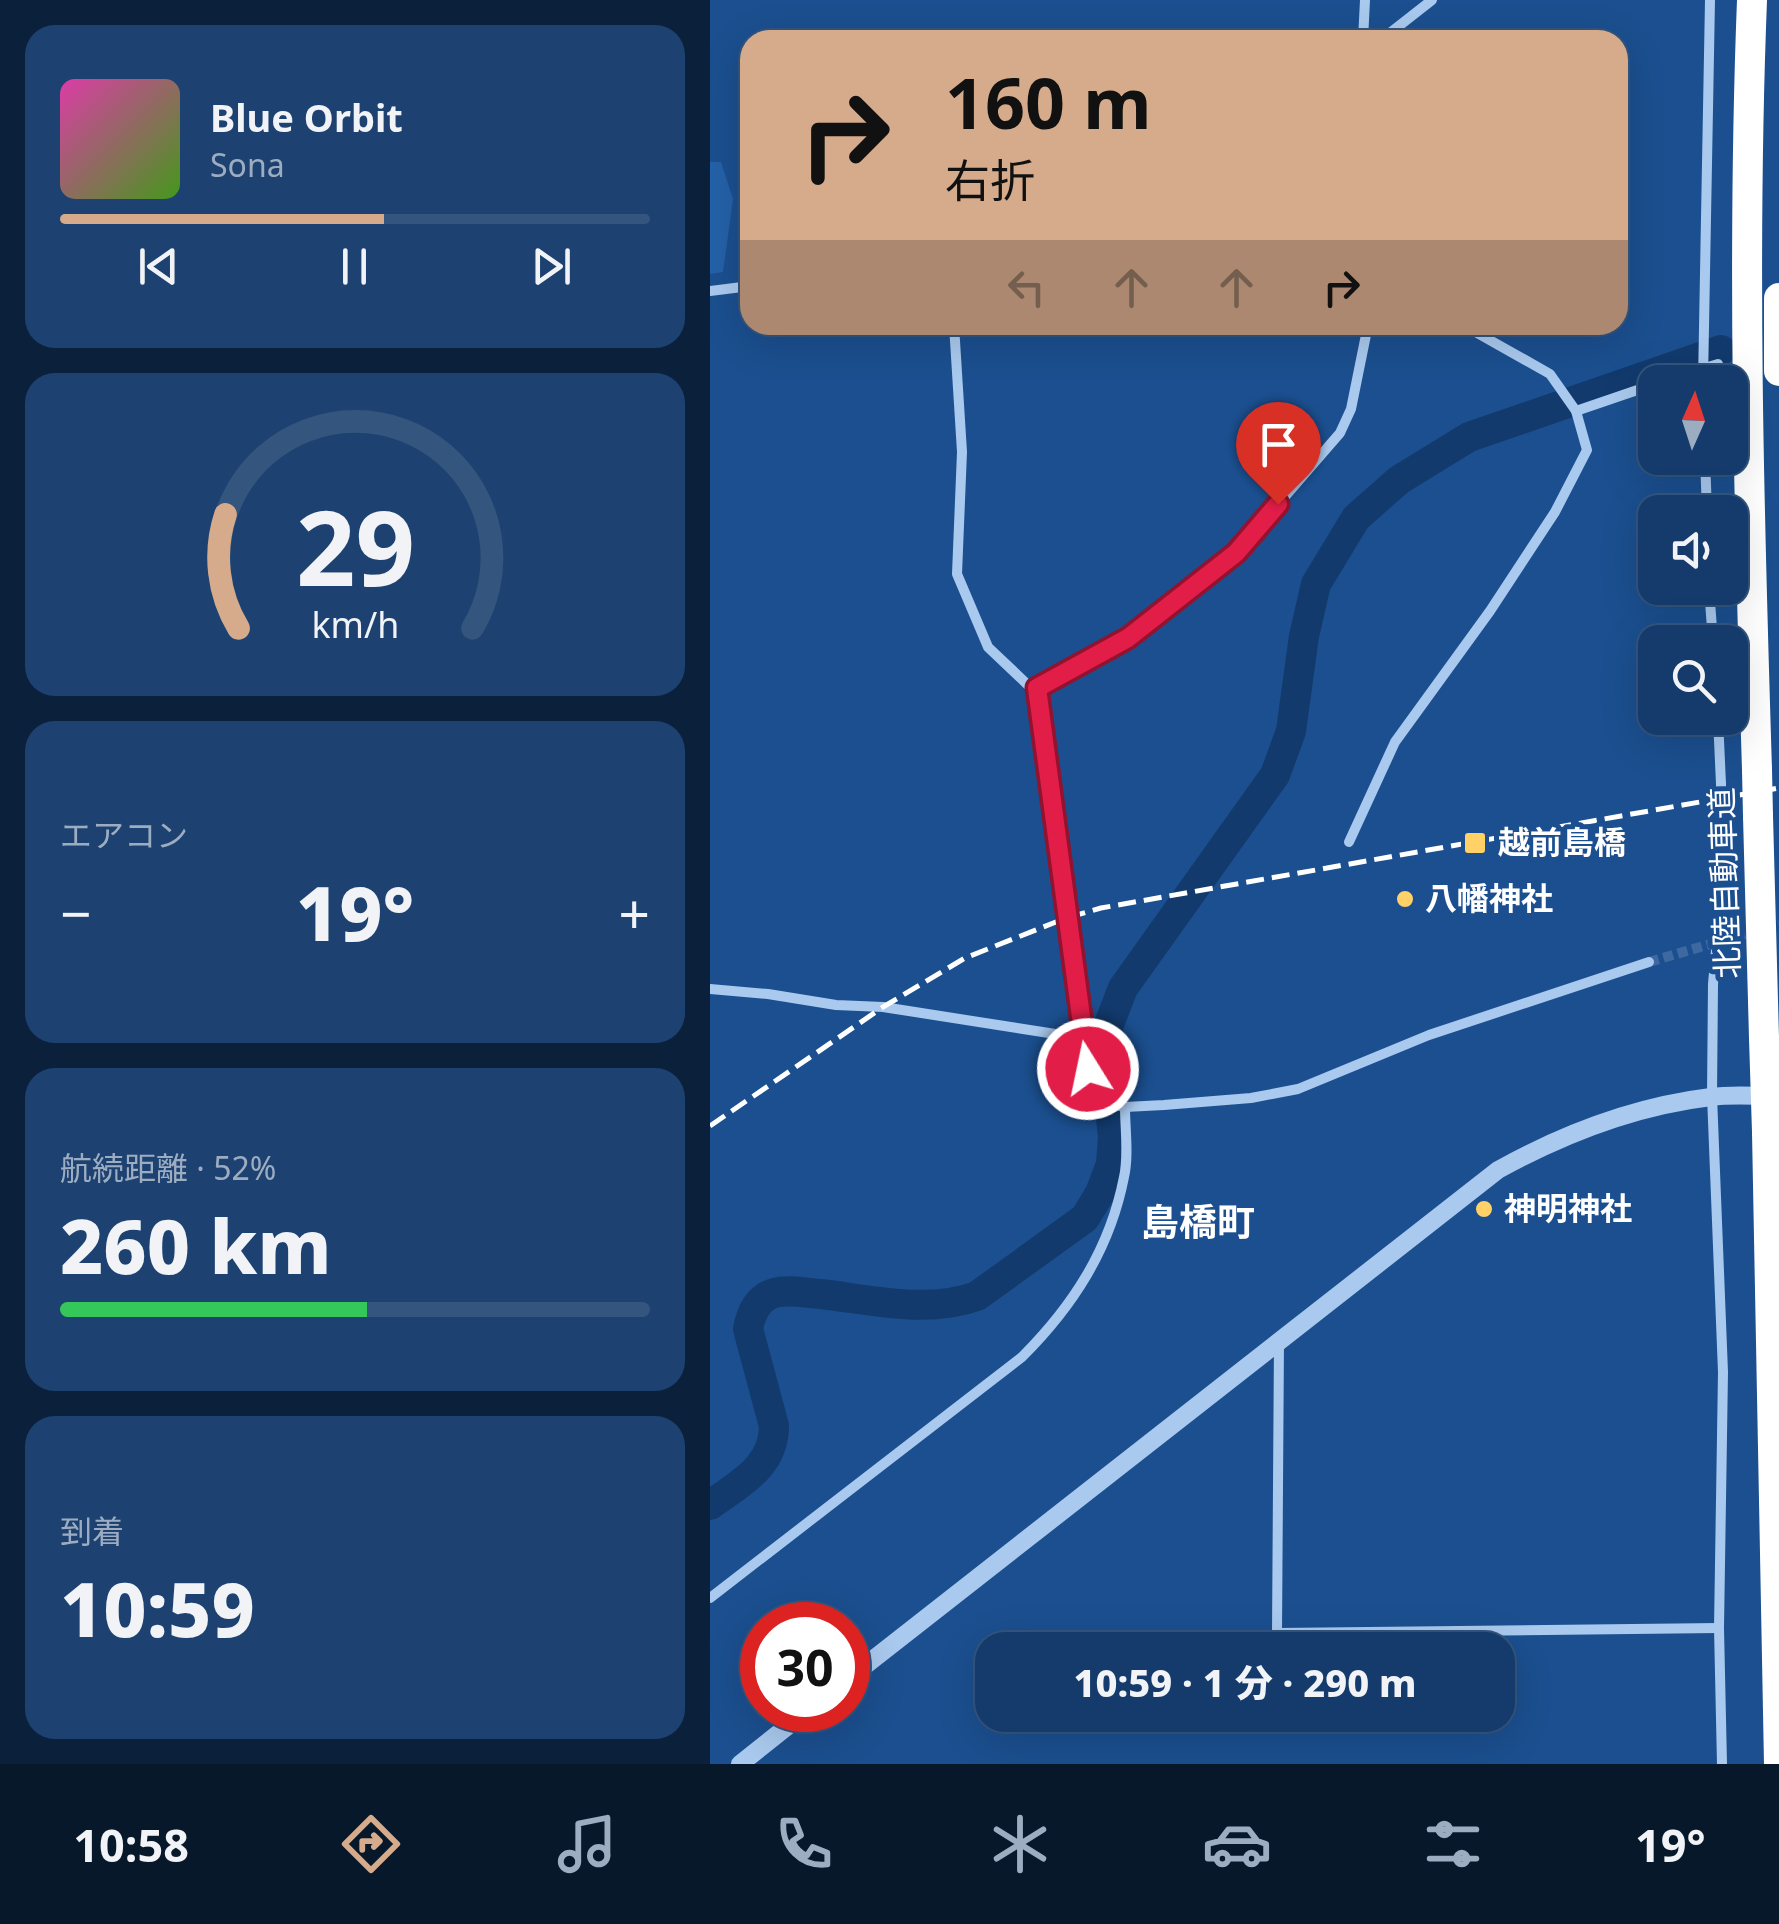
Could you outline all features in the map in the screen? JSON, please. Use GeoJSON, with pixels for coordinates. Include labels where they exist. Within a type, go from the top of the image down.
{"type":"FeatureCollection","features":[{"type":"Feature","properties":{"kind":"highway","name":"北陸自動車道"},"geometry":{"type":"LineString","coordinates":[[1752,0],[1750,552],[1767,1132],[1778,1764]]}},
{"type":"Feature","properties":{"kind":"highway"},"geometry":{"type":"LineString","coordinates":[[1779,298],[1779,371]]}},
{"type":"Feature","properties":{"kind":"highway"},"geometry":{"type":"LineString","coordinates":[[1763,1764],[1774,1477]]}},
{"type":"Feature","properties":{"kind":"street"},"geometry":{"type":"LineString","coordinates":[[1364,30],[1365,0]]}},
{"type":"Feature","properties":{"kind":"street"},"geometry":{"type":"LineString","coordinates":[[1394,30],[1432,0]]}},
{"type":"Feature","properties":{"kind":"street"},"geometry":{"type":"LineString","coordinates":[[1703,365],[1710,0]]}},
{"type":"Feature","properties":{"kind":"street"},"geometry":{"type":"LineString","coordinates":[[710,291],[740,287]]}},
{"type":"Feature","properties":{"kind":"street"},"geometry":{"type":"LineString","coordinates":[[955,335],[962,452],[956,574],[988,647],[1028,686],[1037,688],[1128,638],[1236,553],[1340,433],[1351,409],[1366,335]]}},
{"type":"Feature","properties":{"kind":"street"},"geometry":{"type":"LineString","coordinates":[[1349,842],[1394,742],[1555,512],[1587,450],[1574,408],[1550,374],[1481,335]]}},
{"type":"Feature","properties":{"kind":"street"},"geometry":{"type":"LineString","coordinates":[[1692,365],[1703,359],[1718,364]]}},
{"type":"Feature","properties":{"kind":"street"},"geometry":{"type":"LineString","coordinates":[[1574,408],[1638,389]]}},
{"type":"Feature","properties":{"kind":"street"},"geometry":{"type":"LineString","coordinates":[[1037,688],[1081,1038],[1094,1100],[1120,1106],[1251,1098],[1298,1089],[1429,1035],[1649,962]]}},
{"type":"Feature","properties":{"kind":"street"},"geometry":{"type":"LineString","coordinates":[[1719,735],[1723,872],[1713,984],[1712,1096],[1724,1372],[1722,1764]]}},
{"type":"Feature","properties":{"kind":"street"},"geometry":{"type":"LineString","coordinates":[[710,990],[768,994],[836,1006],[884,1007],[1081,1038]]}},
{"type":"Feature","properties":{"kind":"street"},"geometry":{"type":"LineString","coordinates":[[870,1662],[1447,1207],[1526,1154],[1615,1119],[1712,1096],[1779,1096]]}},
{"type":"Feature","properties":{"kind":"street"},"geometry":{"type":"LineString","coordinates":[[710,1598],[1022,1356],[1054,1325],[1103,1249],[1125,1174],[1120,1106]]}},
{"type":"Feature","properties":{"kind":"street"},"geometry":{"type":"LineString","coordinates":[[1280,1339],[1277,1633],[1720,1628]]}},
{"type":"Feature","properties":{"kind":"street"},"geometry":{"type":"LineString","coordinates":[[740,1764],[780,1732]]}},
{"type":"Feature","properties":{"kind":"shaded area"},"geometry":{"type":"Polygon","coordinates":[[[710,162],[721,162],[733,199],[723,272],[710,274],[710,162]]]}},
{"type":"Feature","properties":{"kind":"waterway"},"geometry":{"type":"LineString","coordinates":[[710,1505],[753,1473],[768,1453],[772,1440],[774,1426],[748,1329],[753,1312],[764,1298],[792,1291],[900,1304],[958,1301],[977,1296],[1085,1218],[1111,1164],[1113,1137],[1104,1054],[1106,1032],[1123,988],[1275,775],[1291,731],[1304,636],[1316,584],[1356,518],[1399,480],[1469,437],[1721,350]]}},
{"type":"Feature","properties":{"kind":"tunnel"},"geometry":{"type":"LineString","coordinates":[[1649,962],[1779,924]]}},
{"type":"Feature","properties":{"kind":"railway"},"geometry":{"type":"LineString","coordinates":[[710,1126],[883,1007],[965,958],[1066,918],[1101,908],[1779,788]]}},
{"type":"Feature","properties":{"kind":"place","name":"越前島橋"},"geometry":{"type":"Point","coordinates":[1475,843]}},
{"type":"Feature","properties":{"kind":"place","name":"八幡神社"},"geometry":{"type":"Point","coordinates":[1405,899]}},
{"type":"Feature","properties":{"kind":"place","name":"神明神社"},"geometry":{"type":"Point","coordinates":[1484,1209]}},
{"type":"Feature","properties":{"kind":"district","name":"島橋町"},"geometry":{"type":"Point","coordinates":[1198,1223]}},
{"type":"Feature","properties":{"kind":"route"},"geometry":{"type":"LineString","coordinates":[[1088,1069],[1037,688],[1056,681],[1128,638],[1236,553],[1278,504]]}}]}
